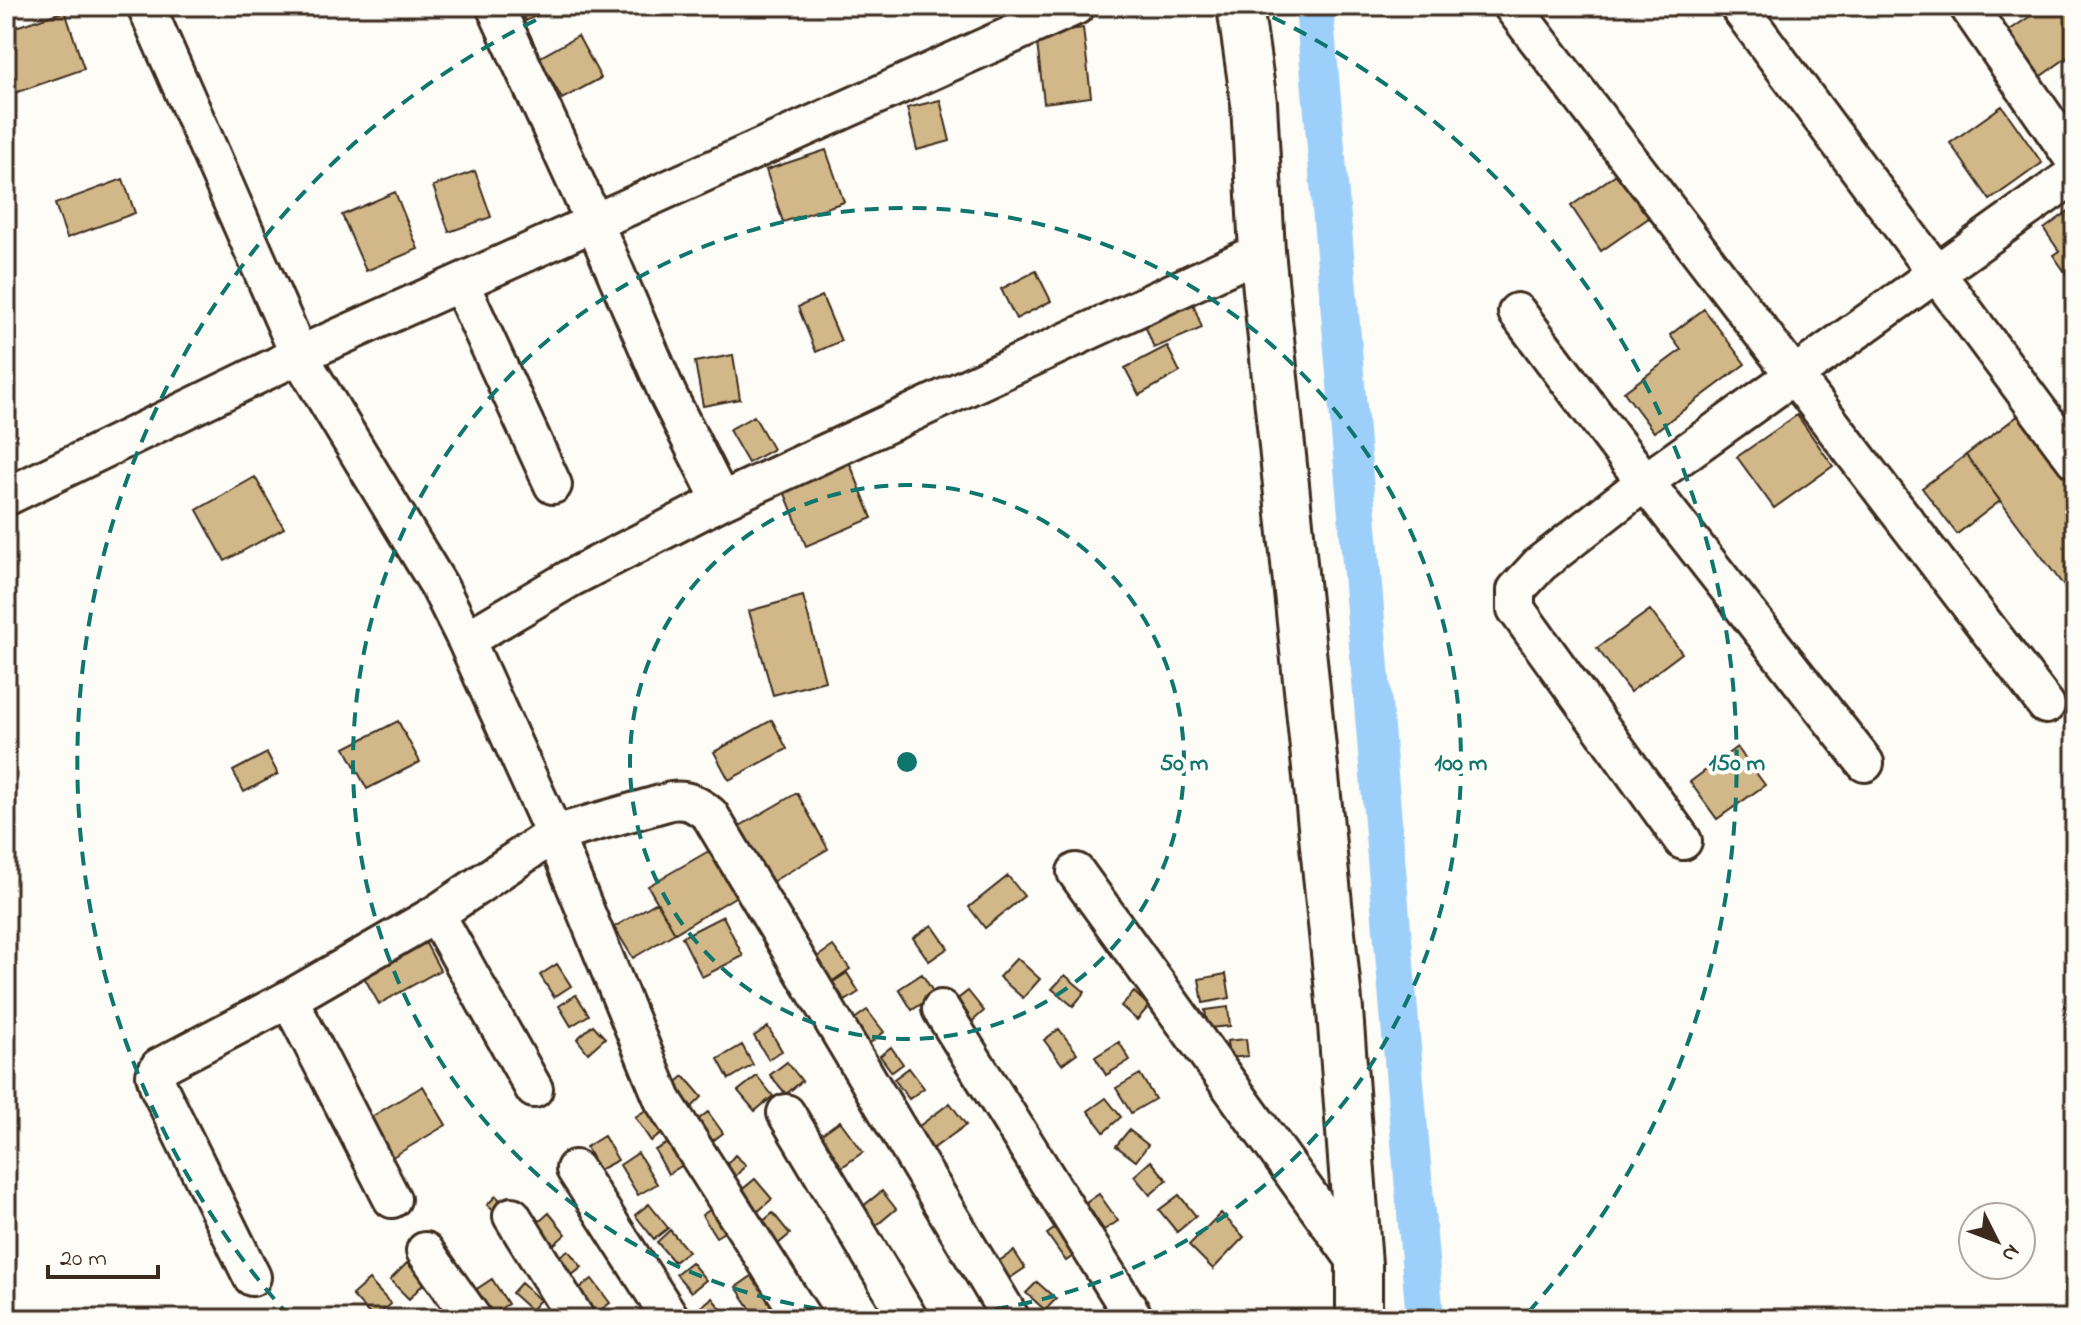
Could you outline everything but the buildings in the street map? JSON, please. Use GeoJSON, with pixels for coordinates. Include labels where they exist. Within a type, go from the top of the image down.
{"type":"FeatureCollection","features":[{"type":"Feature","properties":{"kind":"main road"},"geometry":{"type":"LineString","coordinates":[[1240,6],[1254,103],[1262,251],[1340,1011],[1359,1265],[1359,1319]]}},
{"type":"Feature","properties":{"kind":"street"},"geometry":{"type":"LineString","coordinates":[[146,6],[299,355],[439,586],[466,640],[554,834],[663,1100],[803,1319]]}},
{"type":"Feature","properties":{"kind":"street"},"geometry":{"type":"LineString","coordinates":[[495,6],[594,222],[668,395],[721,501]]}},
{"type":"Feature","properties":{"kind":"street"},"geometry":{"type":"LineString","coordinates":[[6,497],[299,355],[461,285],[594,222],[1076,6]]}},
{"type":"Feature","properties":{"kind":"street"},"geometry":{"type":"LineString","coordinates":[[1512,6],[2046,705]]}},
{"type":"Feature","properties":{"kind":"street"},"geometry":{"type":"LineString","coordinates":[[1738,6],[2075,460]]}},
{"type":"Feature","properties":{"kind":"street"},"geometry":{"type":"LineString","coordinates":[[1968,6],[2075,161]]}},
{"type":"Feature","properties":{"kind":"street"},"geometry":{"type":"LineString","coordinates":[[1683,841],[1516,609],[1516,590],[1540,564],[1645,482],[2075,174]]}},
{"type":"Feature","properties":{"kind":"street"},"geometry":{"type":"LineString","coordinates":[[466,640],[571,578],[721,501],[1262,251]]}},
{"type":"Feature","properties":{"kind":"street"},"geometry":{"type":"LineString","coordinates":[[461,285],[553,485]]}},
{"type":"Feature","properties":{"kind":"street"},"geometry":{"type":"LineString","coordinates":[[1517,312],[1645,482],[1865,763]]}},
{"type":"Feature","properties":{"kind":"street"},"geometry":{"type":"LineString","coordinates":[[252,1277],[159,1088],[155,1075],[166,1062],[289,999],[436,914],[554,834],[683,799],[697,804],[710,815],[1011,1319]]}},
{"type":"Feature","properties":{"kind":"street"},"geometry":{"type":"LineString","coordinates":[[1076,872],[1359,1265]]}},
{"type":"Feature","properties":{"kind":"street"},"geometry":{"type":"LineString","coordinates":[[436,914],[534,1089]]}},
{"type":"Feature","properties":{"kind":"street"},"geometry":{"type":"LineString","coordinates":[[289,999],[392,1199]]}},
{"type":"Feature","properties":{"kind":"street"},"geometry":{"type":"LineString","coordinates":[[941,1009],[1135,1319]]}},
{"type":"Feature","properties":{"kind":"street"},"geometry":{"type":"LineString","coordinates":[[786,1113],[909,1319]]}},
{"type":"Feature","properties":{"kind":"street"},"geometry":{"type":"LineString","coordinates":[[575,1169],[671,1319]]}},
{"type":"Feature","properties":{"kind":"street"},"geometry":{"type":"LineString","coordinates":[[512,1216],[576,1319]]}},
{"type":"Feature","properties":{"kind":"street"},"geometry":{"type":"LineString","coordinates":[[425,1251],[473,1319]]}},
{"type":"Feature","properties":{"kind":"waterway"},"geometry":{"type":"LineString","coordinates":[[1314,6],[1425,1319]]}}]}
